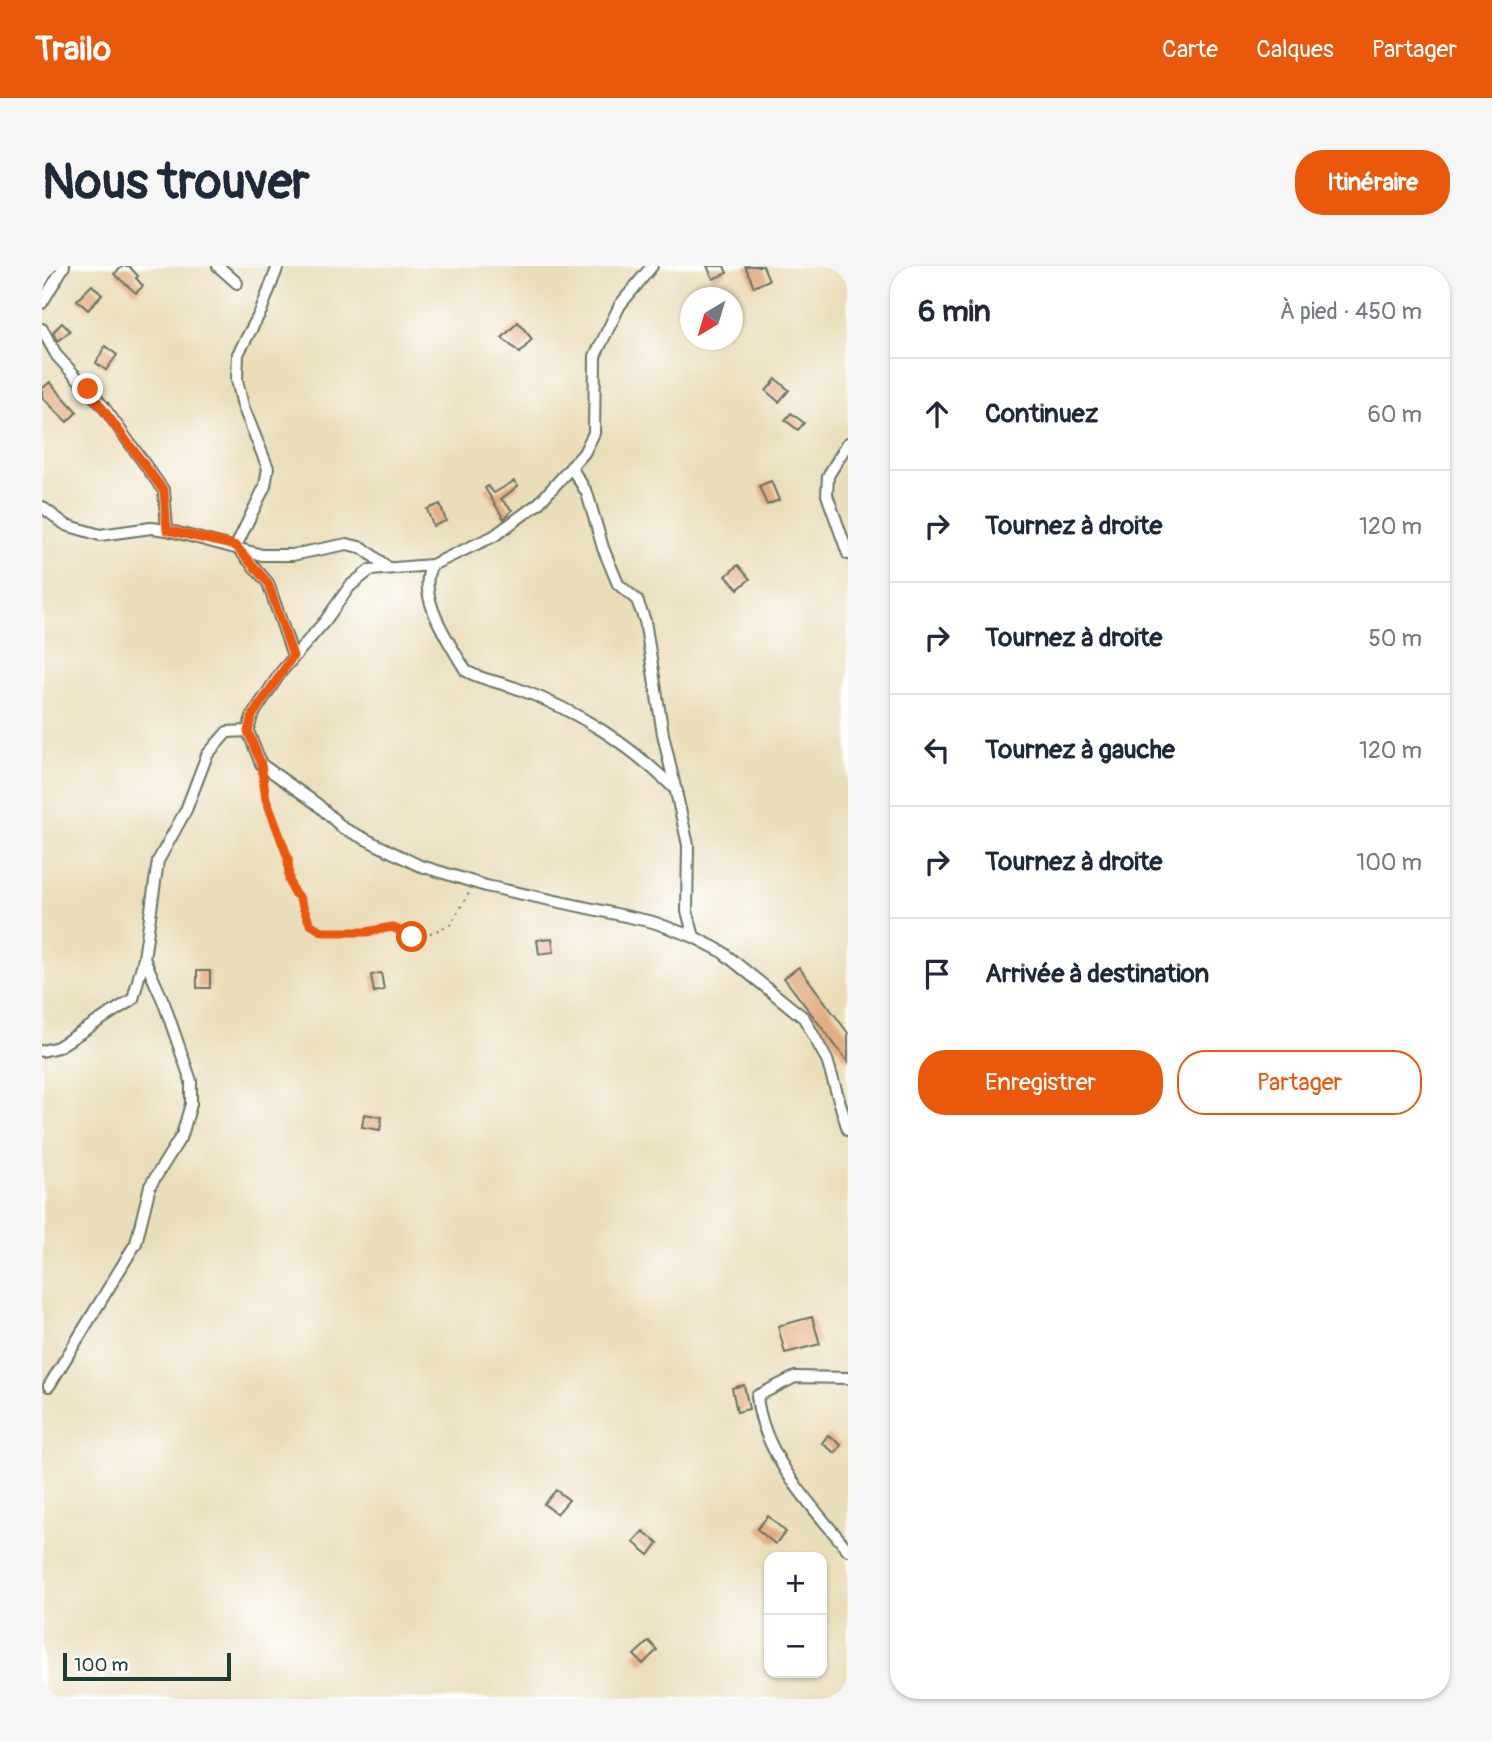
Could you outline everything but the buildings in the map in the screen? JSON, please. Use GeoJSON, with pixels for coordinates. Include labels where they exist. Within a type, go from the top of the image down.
{"type":"FeatureCollection","features":[{"type":"Feature","properties":{"kind":"street"},"geometry":{"type":"LineString","coordinates":[[42,303],[64,266]]}},
{"type":"Feature","properties":{"kind":"street"},"geometry":{"type":"LineString","coordinates":[[218,266],[237,283]]}},
{"type":"Feature","properties":{"kind":"street"},"geometry":{"type":"LineString","coordinates":[[236,546],[265,486],[268,468],[243,406],[237,380],[238,354],[261,311],[278,266]]}},
{"type":"Feature","properties":{"kind":"street"},"geometry":{"type":"LineString","coordinates":[[652,266],[620,305],[595,356],[594,433],[584,453],[539,503],[494,536],[432,565],[370,570],[350,586],[325,621],[293,656],[252,716],[248,731],[261,764],[317,804],[343,828],[418,865],[486,886],[653,922],[694,937],[721,951],[804,1018],[827,1060],[848,1130]]}},
{"type":"Feature","properties":{"kind":"street"},"geometry":{"type":"LineString","coordinates":[[42,330],[57,356],[103,406],[164,491],[167,530]]}},
{"type":"Feature","properties":{"kind":"street"},"geometry":{"type":"LineString","coordinates":[[848,443],[828,477],[827,495],[848,554]]}},
{"type":"Feature","properties":{"kind":"street"},"geometry":{"type":"LineString","coordinates":[[571,467],[587,493],[603,548],[618,584],[636,600],[645,621],[663,734],[679,793],[688,845],[687,911],[694,937]]}},
{"type":"Feature","properties":{"kind":"street"},"geometry":{"type":"LineString","coordinates":[[42,507],[66,525],[100,535],[150,528],[167,530],[262,555],[292,555],[347,544],[362,548],[387,567]]}},
{"type":"Feature","properties":{"kind":"street"},"geometry":{"type":"LineString","coordinates":[[236,546],[268,583],[293,656]]}},
{"type":"Feature","properties":{"kind":"street"},"geometry":{"type":"LineString","coordinates":[[432,565],[425,576],[433,612],[466,671],[516,687],[596,723],[645,760],[679,793]]}},
{"type":"Feature","properties":{"kind":"street"},"geometry":{"type":"LineString","coordinates":[[42,1051],[58,1047],[133,999],[144,958],[158,862],[186,810],[212,746],[227,732],[248,731]]}},
{"type":"Feature","properties":{"kind":"street"},"geometry":{"type":"LineString","coordinates":[[49,1386],[135,1243],[150,1186],[182,1135],[191,1104],[191,1081],[164,1003],[144,958]]}},
{"type":"Feature","properties":{"kind":"street"},"geometry":{"type":"LineString","coordinates":[[848,1378],[795,1377],[757,1396],[759,1413],[779,1461],[848,1550]]}},
{"type":"Feature","properties":{"kind":"path"},"geometry":{"type":"LineString","coordinates":[[261,764],[266,799],[288,858],[289,880],[310,924],[316,929],[323,932],[366,932],[392,927],[412,937],[434,932],[451,924],[468,893],[486,886]]}},
{"type":"Feature","properties":{"kind":"route"},"geometry":{"type":"LineString","coordinates":[[88,389],[164,491],[167,530],[236,546],[268,583],[293,656],[252,716],[248,731],[261,764],[262,782],[271,818],[288,858],[289,880],[310,924],[323,932],[366,932],[392,927],[412,937]]}}]}
